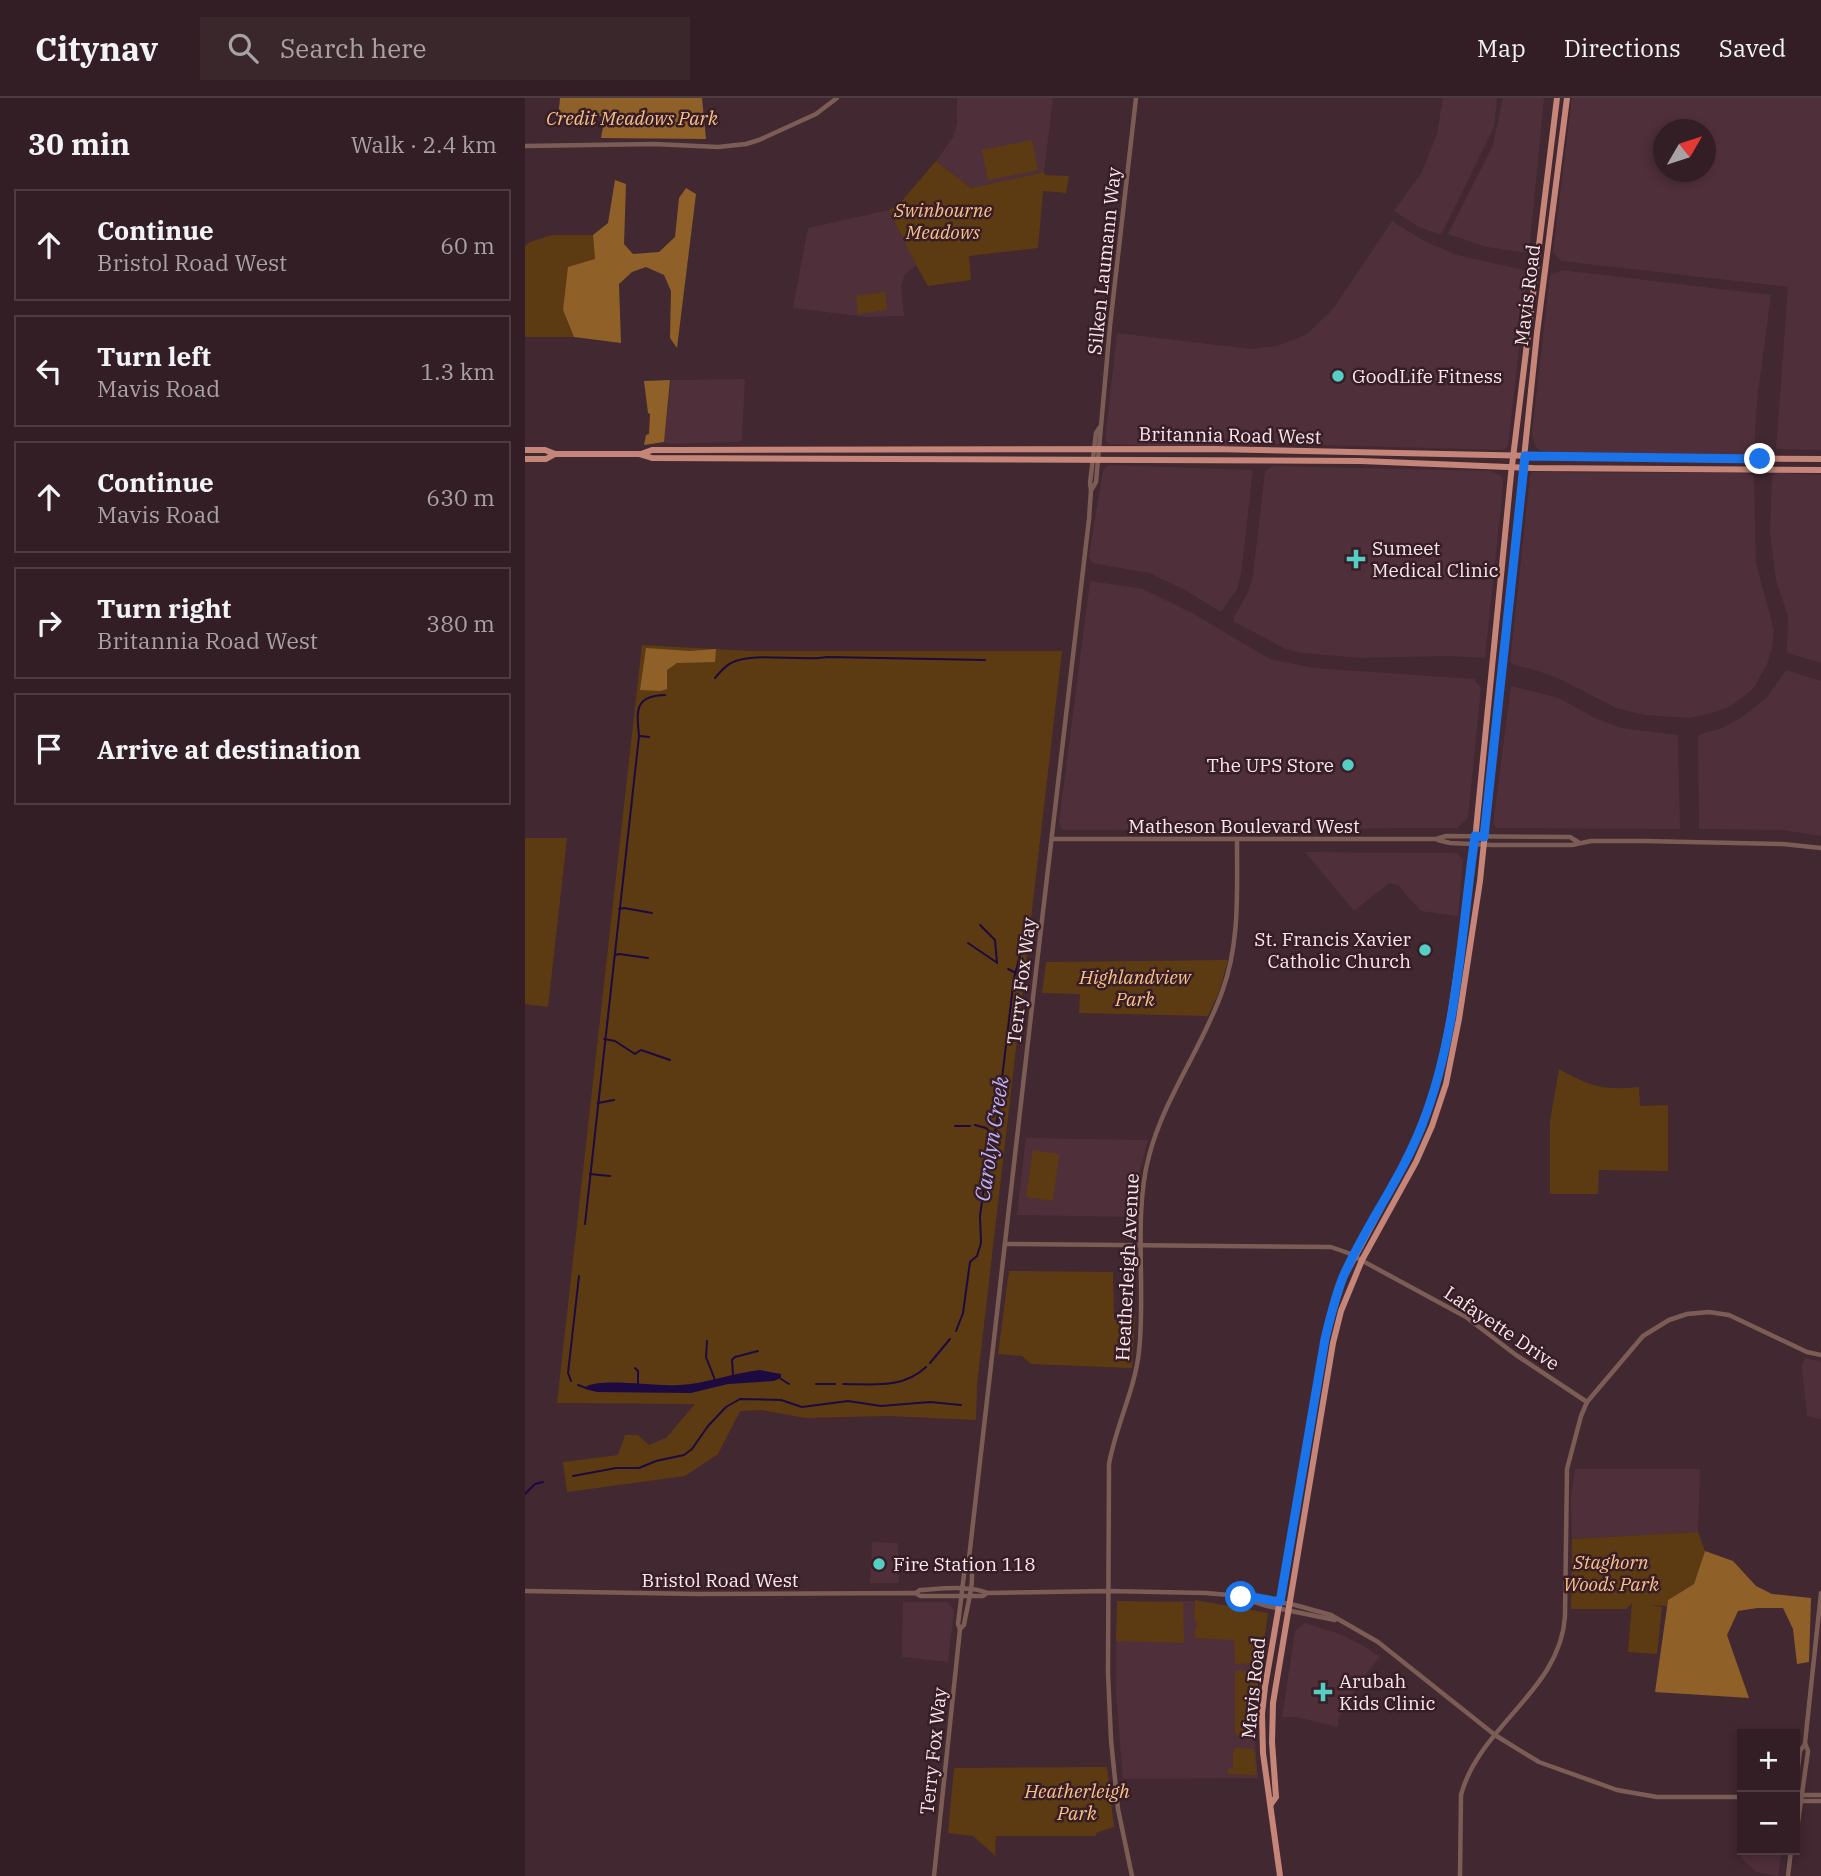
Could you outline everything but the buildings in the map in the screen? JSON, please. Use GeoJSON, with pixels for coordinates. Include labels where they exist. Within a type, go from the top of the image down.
{"type":"FeatureCollection","features":[{"type":"Feature","properties":{"kind":"main road","name":"Mavis Road"},"geometry":{"type":"LineString","coordinates":[[1279,1876],[1271,1804],[1267,1798],[1262,1713],[1325,1339],[1333,1307],[1354,1256],[1409,1156],[1423,1125],[1437,1082],[1465,919],[1512,467],[1557,98]]}},
{"type":"Feature","properties":{"kind":"main road","name":"Mavis Road"},"geometry":{"type":"LineString","coordinates":[[1271,1804],[1276,1797],[1271,1733],[1273,1703],[1333,1343],[1341,1311],[1362,1260],[1416,1162],[1432,1126],[1446,1084],[1459,1019],[1484,841],[1537,333],[1567,98]]}},
{"type":"Feature","properties":{"kind":"main road","name":"Britannia Road West"},"geometry":{"type":"LineString","coordinates":[[525,450],[545,450],[555,454],[639,454],[652,450],[1096,449],[1821,459]]}},
{"type":"Feature","properties":{"kind":"main road","name":"Britannia Road West"},"geometry":{"type":"LineString","coordinates":[[525,459],[546,459],[555,454]]}},
{"type":"Feature","properties":{"kind":"main road","name":"Britannia Road West"},"geometry":{"type":"LineString","coordinates":[[639,454],[652,458],[1361,461],[1512,467],[1821,470]]}},
{"type":"Feature","properties":{"kind":"main road"},"geometry":{"type":"LineString","coordinates":[[1502,569],[1512,571]]}},
{"type":"Feature","properties":{"kind":"street"},"geometry":{"type":"LineString","coordinates":[[525,146],[717,147],[746,144],[759,141],[816,114],[837,98]]}},
{"type":"Feature","properties":{"kind":"street","name":"Silken Laumann Way"},"geometry":{"type":"LineString","coordinates":[[1095,460],[1136,98]]}},
{"type":"Feature","properties":{"kind":"street","name":"Terry Fox Way"},"geometry":{"type":"LineString","coordinates":[[934,1876],[960,1629],[958,1624],[965,1566],[969,1558],[1091,490],[1096,482],[1095,460]]}},
{"type":"Feature","properties":{"kind":"street","name":"Matheson Boulevard West"},"geometry":{"type":"LineString","coordinates":[[1436,839],[1447,835],[1475,836],[1484,841]]}},
{"type":"Feature","properties":{"kind":"street","name":"Matheson Boulevard West"},"geometry":{"type":"LineString","coordinates":[[1052,839],[1436,839],[1450,843],[1474,844],[1484,841],[1570,837],[1578,842],[1708,842],[1821,848]]}},
{"type":"Feature","properties":{"kind":"street","name":"Heatherleigh Avenue"},"geometry":{"type":"LineString","coordinates":[[1132,1876],[1118,1809],[1108,1690],[1109,1464],[1139,1353],[1143,1197],[1148,1158],[1157,1131],[1222,993],[1230,967],[1236,930],[1237,840]]}},
{"type":"Feature","properties":{"kind":"street","name":"Lafayette Drive"},"geometry":{"type":"LineString","coordinates":[[1005,1244],[1323,1245],[1362,1260],[1466,1317],[1516,1355],[1587,1402]]}},
{"type":"Feature","properties":{"kind":"street"},"geometry":{"type":"LineString","coordinates":[[1459,1876],[1461,1795],[1469,1772],[1495,1735],[1548,1671],[1562,1640],[1565,1617],[1567,1469],[1587,1402],[1643,1336],[1655,1327],[1687,1314],[1709,1312],[1729,1315],[1807,1352],[1821,1355]]}},
{"type":"Feature","properties":{"kind":"street","name":"Terry Fox Way"},"geometry":{"type":"LineString","coordinates":[[960,1629],[964,1625],[970,1590],[972,1566],[969,1558]]}},
{"type":"Feature","properties":{"kind":"street","name":"Bristol Road West"},"geometry":{"type":"LineString","coordinates":[[525,1591],[698,1594],[916,1593],[920,1590],[963,1589],[983,1590],[987,1593]]}},
{"type":"Feature","properties":{"kind":"street","name":"Bristol Road West"},"geometry":{"type":"LineString","coordinates":[[916,1593],[920,1596],[983,1596],[987,1593],[1108,1591],[1206,1593],[1252,1597],[1331,1615],[1386,1647],[1495,1735],[1539,1762],[1617,1790],[1671,1799],[1737,1797]]}},
{"type":"Feature","properties":{"kind":"street"},"geometry":{"type":"LineString","coordinates":[[1795,1792],[1800,1751],[1805,1743],[1821,1593]]}},
{"type":"Feature","properties":{"kind":"street"},"geometry":{"type":"LineString","coordinates":[[1800,1794],[1808,1751],[1805,1743]]}},
{"type":"Feature","properties":{"kind":"street"},"geometry":{"type":"LineString","coordinates":[[1800,1799],[1821,1795]]}},
{"type":"Feature","properties":{"kind":"street"},"geometry":{"type":"LineString","coordinates":[[1800,1799],[1821,1801]]}},
{"type":"Feature","properties":{"kind":"street"},"geometry":{"type":"LineString","coordinates":[[1788,1876],[1790,1855]]}},
{"type":"Feature","properties":{"kind":"shaded area"},"geometry":{"type":"Polygon","coordinates":[[[957,98],[1053,98],[1044,172],[971,188],[936,161],[953,137],[957,123],[957,98]]]}},
{"type":"Feature","properties":{"kind":"shaded area"},"geometry":{"type":"Polygon","coordinates":[[[1443,98],[1497,98],[1494,127],[1441,235],[1419,227],[1394,211],[1422,172],[1437,134],[1443,98]]]}},
{"type":"Feature","properties":{"kind":"shaded area"},"geometry":{"type":"Polygon","coordinates":[[[1503,98],[1544,98],[1529,253],[1486,247],[1448,234],[1493,145],[1503,98]]]}},
{"type":"Feature","properties":{"kind":"shaded area"},"geometry":{"type":"Polygon","coordinates":[[[1572,98],[1821,98],[1821,450],[1776,449],[1788,287],[1561,261],[1553,252],[1572,98]]]}},
{"type":"Feature","properties":{"kind":"shaded area"},"geometry":{"type":"Polygon","coordinates":[[[889,210],[916,265],[905,274],[901,286],[904,316],[866,317],[793,308],[808,228],[889,210]]]}},
{"type":"Feature","properties":{"kind":"shaded area"},"geometry":{"type":"Polygon","coordinates":[[[1392,221],[1424,241],[1457,255],[1528,271],[1508,446],[1503,450],[1274,444],[1195,448],[1109,444],[1105,440],[1117,333],[1251,349],[1277,346],[1298,338],[1308,333],[1333,309],[1392,221]]]}},
{"type":"Feature","properties":{"kind":"shaded area"},"geometry":{"type":"Polygon","coordinates":[[[1562,270],[1771,295],[1757,400],[1754,454],[1749,458],[1539,450],[1534,444],[1532,433],[1550,275],[1562,270]]]}},
{"type":"Feature","properties":{"kind":"shaded area"},"geometry":{"type":"Polygon","coordinates":[[[745,379],[742,440],[669,444],[664,442],[671,380],[745,379]]]}},
{"type":"Feature","properties":{"kind":"shaded area"},"geometry":{"type":"Polygon","coordinates":[[[1106,466],[1253,470],[1241,575],[1237,589],[1221,612],[1185,590],[1149,573],[1092,563],[1089,556],[1103,471],[1106,466]]]}},
{"type":"Feature","properties":{"kind":"shaded area"},"geometry":{"type":"Polygon","coordinates":[[[1274,466],[1490,471],[1500,475],[1503,487],[1485,658],[1360,658],[1302,653],[1286,649],[1234,622],[1253,576],[1265,471],[1274,466]]]}},
{"type":"Feature","properties":{"kind":"shaded area"},"geometry":{"type":"Polygon","coordinates":[[[1532,472],[1749,473],[1754,476],[1756,563],[1774,630],[1767,664],[1753,689],[1731,706],[1716,712],[1690,718],[1645,715],[1616,708],[1560,679],[1510,662],[1532,472]]]}},
{"type":"Feature","properties":{"kind":"shaded area"},"geometry":{"type":"Polygon","coordinates":[[[1776,473],[1821,475],[1821,663],[1787,653],[1788,616],[1776,580],[1770,533],[1772,476],[1776,473]]]}},
{"type":"Feature","properties":{"kind":"shaded area"},"geometry":{"type":"Polygon","coordinates":[[[1090,581],[1143,589],[1192,613],[1270,659],[1314,668],[1474,679],[1481,688],[1468,818],[1457,828],[1062,830],[1059,822],[1090,581]]]}},
{"type":"Feature","properties":{"kind":"shaded area"},"geometry":{"type":"Polygon","coordinates":[[[1786,670],[1821,681],[1821,836],[1782,830],[1699,829],[1698,735],[1722,728],[1741,718],[1767,697],[1786,670]]]}},
{"type":"Feature","properties":{"kind":"shaded area"},"geometry":{"type":"Polygon","coordinates":[[[1511,686],[1559,698],[1595,718],[1621,728],[1678,735],[1680,829],[1497,828],[1493,824],[1511,686]]]}},
{"type":"Feature","properties":{"kind":"shaded area"},"geometry":{"type":"Polygon","coordinates":[[[1305,852],[1457,853],[1463,860],[1458,916],[1421,911],[1398,885],[1389,883],[1354,911],[1305,852]]]}},
{"type":"Feature","properties":{"kind":"shaded area"},"geometry":{"type":"Polygon","coordinates":[[[1026,1138],[1148,1140],[1139,1173],[1135,1217],[1017,1215],[1026,1138]]]}},
{"type":"Feature","properties":{"kind":"shaded area"},"geometry":{"type":"Polygon","coordinates":[[[1805,1358],[1821,1362],[1821,1419],[1807,1416],[1802,1367],[1805,1358]]]}},
{"type":"Feature","properties":{"kind":"shaded area"},"geometry":{"type":"Polygon","coordinates":[[[760,1370],[781,1374],[781,1378],[774,1381],[728,1384],[691,1393],[597,1392],[585,1389],[587,1386],[606,1383],[689,1384],[760,1370]]]}},
{"type":"Feature","properties":{"kind":"shaded area"},"geometry":{"type":"Polygon","coordinates":[[[1575,1469],[1700,1469],[1698,1532],[1572,1539],[1571,1498],[1575,1469]]]}},
{"type":"Feature","properties":{"kind":"shaded area"},"geometry":{"type":"Polygon","coordinates":[[[872,1542],[898,1543],[899,1583],[870,1583],[872,1542]]]}},
{"type":"Feature","properties":{"kind":"shaded area"},"geometry":{"type":"Polygon","coordinates":[[[1190,1601],[1255,1611],[1264,1627],[1252,1705],[1258,1778],[1123,1779],[1116,1694],[1117,1603],[1190,1601]]]}},
{"type":"Feature","properties":{"kind":"shaded area"},"geometry":{"type":"Polygon","coordinates":[[[903,1602],[947,1602],[954,1610],[948,1662],[902,1657],[903,1602]]]}},
{"type":"Feature","properties":{"kind":"shaded area"},"geometry":{"type":"Polygon","coordinates":[[[1305,1623],[1340,1634],[1380,1657],[1362,1679],[1338,1719],[1338,1727],[1296,1717],[1282,1717],[1295,1631],[1305,1623]]]}},
{"type":"Feature","properties":{"kind":"shaded area"},"geometry":{"type":"Polygon","coordinates":[[[1741,1855],[1781,1855],[1778,1876],[1756,1872],[1741,1858],[1741,1855]]]}},
{"type":"Feature","properties":{"kind":"green space","name":"Credit Meadows Park"},"geometry":{"type":"Polygon","coordinates":[[[560,98],[702,98],[706,139],[601,138],[605,116],[558,118],[560,98]]]}},
{"type":"Feature","properties":{"kind":"green space"},"geometry":{"type":"Polygon","coordinates":[[[1032,140],[1038,170],[988,180],[982,150],[1032,140]]]}},
{"type":"Feature","properties":{"kind":"green space","name":"Swinbourne Meadows"},"geometry":{"type":"Polygon","coordinates":[[[936,161],[971,188],[1044,172],[1045,175],[1069,176],[1066,193],[1043,191],[1038,248],[969,256],[971,280],[928,286],[889,210],[901,202],[936,161]]]}},
{"type":"Feature","properties":{"kind":"green space"},"geometry":{"type":"Polygon","coordinates":[[[615,180],[626,184],[624,244],[633,254],[659,252],[675,237],[679,198],[686,188],[696,194],[677,348],[670,338],[671,291],[664,275],[646,267],[632,272],[619,284],[621,343],[574,337],[563,310],[568,267],[595,259],[593,235],[608,223],[615,180]]]}},
{"type":"Feature","properties":{"kind":"green space"},"geometry":{"type":"Polygon","coordinates":[[[552,235],[593,235],[595,259],[563,310],[574,337],[525,337],[525,246],[552,235]]]}},
{"type":"Feature","properties":{"kind":"green space"},"geometry":{"type":"Polygon","coordinates":[[[885,292],[887,310],[858,314],[856,296],[885,292]]]}},
{"type":"Feature","properties":{"kind":"green space"},"geometry":{"type":"Polygon","coordinates":[[[670,380],[664,442],[644,445],[646,435],[649,434],[650,414],[644,381],[670,380]]]}},
{"type":"Feature","properties":{"kind":"green space"},"geometry":{"type":"Polygon","coordinates":[[[642,645],[750,651],[1062,651],[977,1385],[976,1420],[888,1416],[805,1418],[762,1410],[740,1411],[718,1454],[685,1476],[567,1492],[563,1462],[618,1455],[625,1435],[638,1435],[649,1445],[666,1438],[695,1404],[557,1403],[642,645]]]}},
{"type":"Feature","properties":{"kind":"green space"},"geometry":{"type":"Polygon","coordinates":[[[646,648],[690,651],[716,649],[715,662],[677,663],[667,670],[667,689],[640,690],[646,648]]]}},
{"type":"Feature","properties":{"kind":"green space"},"geometry":{"type":"Polygon","coordinates":[[[525,838],[567,838],[548,1007],[525,1004],[525,838]]]}},
{"type":"Feature","properties":{"kind":"green space","name":"Highlandview Park"},"geometry":{"type":"Polygon","coordinates":[[[1228,960],[1219,992],[1208,1016],[1079,1013],[1080,994],[1042,993],[1046,962],[1228,960]]]}},
{"type":"Feature","properties":{"kind":"green space"},"geometry":{"type":"Polygon","coordinates":[[[1559,1069],[1597,1086],[1639,1087],[1640,1106],[1668,1105],[1668,1171],[1599,1170],[1598,1194],[1550,1194],[1550,1121],[1559,1069]]]}},
{"type":"Feature","properties":{"kind":"green space"},"geometry":{"type":"Polygon","coordinates":[[[1033,1150],[1059,1154],[1053,1201],[1026,1197],[1033,1150]]]}},
{"type":"Feature","properties":{"kind":"green space"},"geometry":{"type":"Polygon","coordinates":[[[1009,1271],[1113,1272],[1114,1320],[1135,1316],[1132,1368],[1031,1364],[1022,1356],[998,1354],[1009,1271]]]}},
{"type":"Feature","properties":{"kind":"green space","name":"Staghorn Woods Park"},"geometry":{"type":"Polygon","coordinates":[[[1698,1532],[1705,1551],[1694,1584],[1668,1600],[1667,1606],[1648,1605],[1662,1607],[1657,1654],[1628,1652],[1632,1603],[1626,1609],[1571,1609],[1572,1539],[1698,1532]]]}},
{"type":"Feature","properties":{"kind":"green space"},"geometry":{"type":"Polygon","coordinates":[[[1705,1551],[1733,1561],[1756,1586],[1772,1594],[1811,1598],[1809,1662],[1797,1664],[1793,1629],[1783,1608],[1738,1611],[1727,1635],[1749,1698],[1655,1692],[1668,1600],[1694,1584],[1705,1551]]]}},
{"type":"Feature","properties":{"kind":"green space"},"geometry":{"type":"Polygon","coordinates":[[[1195,1600],[1268,1613],[1261,1663],[1235,1664],[1234,1640],[1194,1638],[1197,1622],[1194,1619],[1195,1600]]]}},
{"type":"Feature","properties":{"kind":"green space"},"geometry":{"type":"Polygon","coordinates":[[[1117,1601],[1183,1602],[1184,1643],[1116,1641],[1117,1601]]]}},
{"type":"Feature","properties":{"kind":"green space"},"geometry":{"type":"Polygon","coordinates":[[[1235,1671],[1259,1671],[1255,1731],[1245,1736],[1238,1736],[1235,1732],[1235,1671]]]}},
{"type":"Feature","properties":{"kind":"green space"},"geometry":{"type":"Polygon","coordinates":[[[1235,1748],[1254,1749],[1257,1775],[1228,1774],[1228,1769],[1233,1769],[1235,1748]]]}},
{"type":"Feature","properties":{"kind":"green space","name":"Heatherleigh Park"},"geometry":{"type":"Polygon","coordinates":[[[1107,1767],[1114,1827],[1096,1833],[1096,1836],[996,1836],[995,1854],[999,1859],[973,1836],[948,1833],[954,1768],[1107,1767]]]}},
{"type":"Feature","properties":{"kind":"waterway"},"geometry":{"type":"LineString","coordinates":[[715,678],[731,663],[764,657],[985,660]]}},
{"type":"Feature","properties":{"kind":"waterway"},"geometry":{"type":"LineString","coordinates":[[585,1224],[639,736],[638,713],[639,707],[647,698],[665,695]]}},
{"type":"Feature","properties":{"kind":"waterway"},"geometry":{"type":"LineString","coordinates":[[640,736],[649,737]]}},
{"type":"Feature","properties":{"kind":"waterway"},"geometry":{"type":"LineString","coordinates":[[619,909],[652,913]]}},
{"type":"Feature","properties":{"kind":"waterway"},"geometry":{"type":"LineString","coordinates":[[980,925],[995,940],[997,963]]}},
{"type":"Feature","properties":{"kind":"waterway"},"geometry":{"type":"LineString","coordinates":[[968,943],[996,962]]}},
{"type":"Feature","properties":{"kind":"waterway","name":"Carolyn Creek"},"geometry":{"type":"LineString","coordinates":[[956,1331],[963,1313],[970,1262],[977,1256],[981,1243],[980,1216],[991,1138],[996,1129],[1014,978],[1023,944]]}},
{"type":"Feature","properties":{"kind":"waterway"},"geometry":{"type":"LineString","coordinates":[[615,955],[648,958]]}},
{"type":"Feature","properties":{"kind":"waterway","name":"Carolyn Creek"},"geometry":{"type":"LineString","coordinates":[[1008,969],[1016,973]]}},
{"type":"Feature","properties":{"kind":"waterway"},"geometry":{"type":"LineString","coordinates":[[604,1039],[615,1041],[635,1054],[641,1050],[670,1060]]}},
{"type":"Feature","properties":{"kind":"waterway"},"geometry":{"type":"LineString","coordinates":[[598,1103],[614,1100]]}},
{"type":"Feature","properties":{"kind":"waterway"},"geometry":{"type":"LineString","coordinates":[[975,1125],[986,1128],[992,1134]]}},
{"type":"Feature","properties":{"kind":"waterway"},"geometry":{"type":"LineString","coordinates":[[955,1126],[970,1126]]}},
{"type":"Feature","properties":{"kind":"waterway"},"geometry":{"type":"LineString","coordinates":[[590,1174],[610,1176]]}},
{"type":"Feature","properties":{"kind":"waterway"},"geometry":{"type":"LineString","coordinates":[[571,1381],[568,1373],[579,1276]]}},
{"type":"Feature","properties":{"kind":"waterway","name":"Carolyn Creek"},"geometry":{"type":"LineString","coordinates":[[930,1363],[950,1339]]}},
{"type":"Feature","properties":{"kind":"waterway"},"geometry":{"type":"LineString","coordinates":[[707,1341],[706,1357],[715,1380]]}},
{"type":"Feature","properties":{"kind":"waterway"},"geometry":{"type":"LineString","coordinates":[[733,1375],[732,1360],[735,1357],[758,1351]]}},
{"type":"Feature","properties":{"kind":"waterway","name":"Carolyn Creek"},"geometry":{"type":"LineString","coordinates":[[843,1384],[898,1382],[926,1367]]}},
{"type":"Feature","properties":{"kind":"waterway"},"geometry":{"type":"LineString","coordinates":[[635,1368],[638,1371],[638,1387]]}},
{"type":"Feature","properties":{"kind":"waterway","name":"Carolyn Creek"},"geometry":{"type":"LineString","coordinates":[[781,1379],[789,1384]]}},
{"type":"Feature","properties":{"kind":"waterway","name":"Carolyn Creek"},"geometry":{"type":"LineString","coordinates":[[816,1384],[835,1384]]}},
{"type":"Feature","properties":{"kind":"waterway"},"geometry":{"type":"LineString","coordinates":[[578,1385],[586,1388]]}},
{"type":"Feature","properties":{"kind":"waterway","name":"Carolyn Creek"},"geometry":{"type":"LineString","coordinates":[[573,1476],[616,1468],[639,1468],[684,1455],[726,1407],[740,1399],[781,1400],[802,1407],[848,1401],[881,1406],[930,1402],[961,1405]]}},
{"type":"Feature","properties":{"kind":"waterway","name":"Carolyn Creek"},"geometry":{"type":"LineString","coordinates":[[525,1494],[535,1484],[543,1482]]}},
{"type":"Feature","properties":{"kind":"place","name":"GoodLife Fitness"},"geometry":{"type":"Point","coordinates":[1338,376]}},
{"type":"Feature","properties":{"kind":"place","name":"Sumeet Medical Clinic"},"geometry":{"type":"Point","coordinates":[1356,559]}},
{"type":"Feature","properties":{"kind":"place","name":"The UPS Store"},"geometry":{"type":"Point","coordinates":[1348,765]}},
{"type":"Feature","properties":{"kind":"place","name":"St. Francis Xavier Catholic Church"},"geometry":{"type":"Point","coordinates":[1425,950]}},
{"type":"Feature","properties":{"kind":"place","name":"Fire Station 118"},"geometry":{"type":"Point","coordinates":[879,1564]}},
{"type":"Feature","properties":{"kind":"place","name":"Arubah Kids Clinic"},"geometry":{"type":"Point","coordinates":[1323,1692]}},
{"type":"Feature","properties":{"kind":"route"},"geometry":{"type":"LineString","coordinates":[[1241,1597],[1280,1602],[1325,1339],[1333,1307],[1354,1256],[1409,1156],[1423,1125],[1437,1082],[1450,1018],[1475,836],[1484,837],[1525,456],[1760,459]]}}]}
